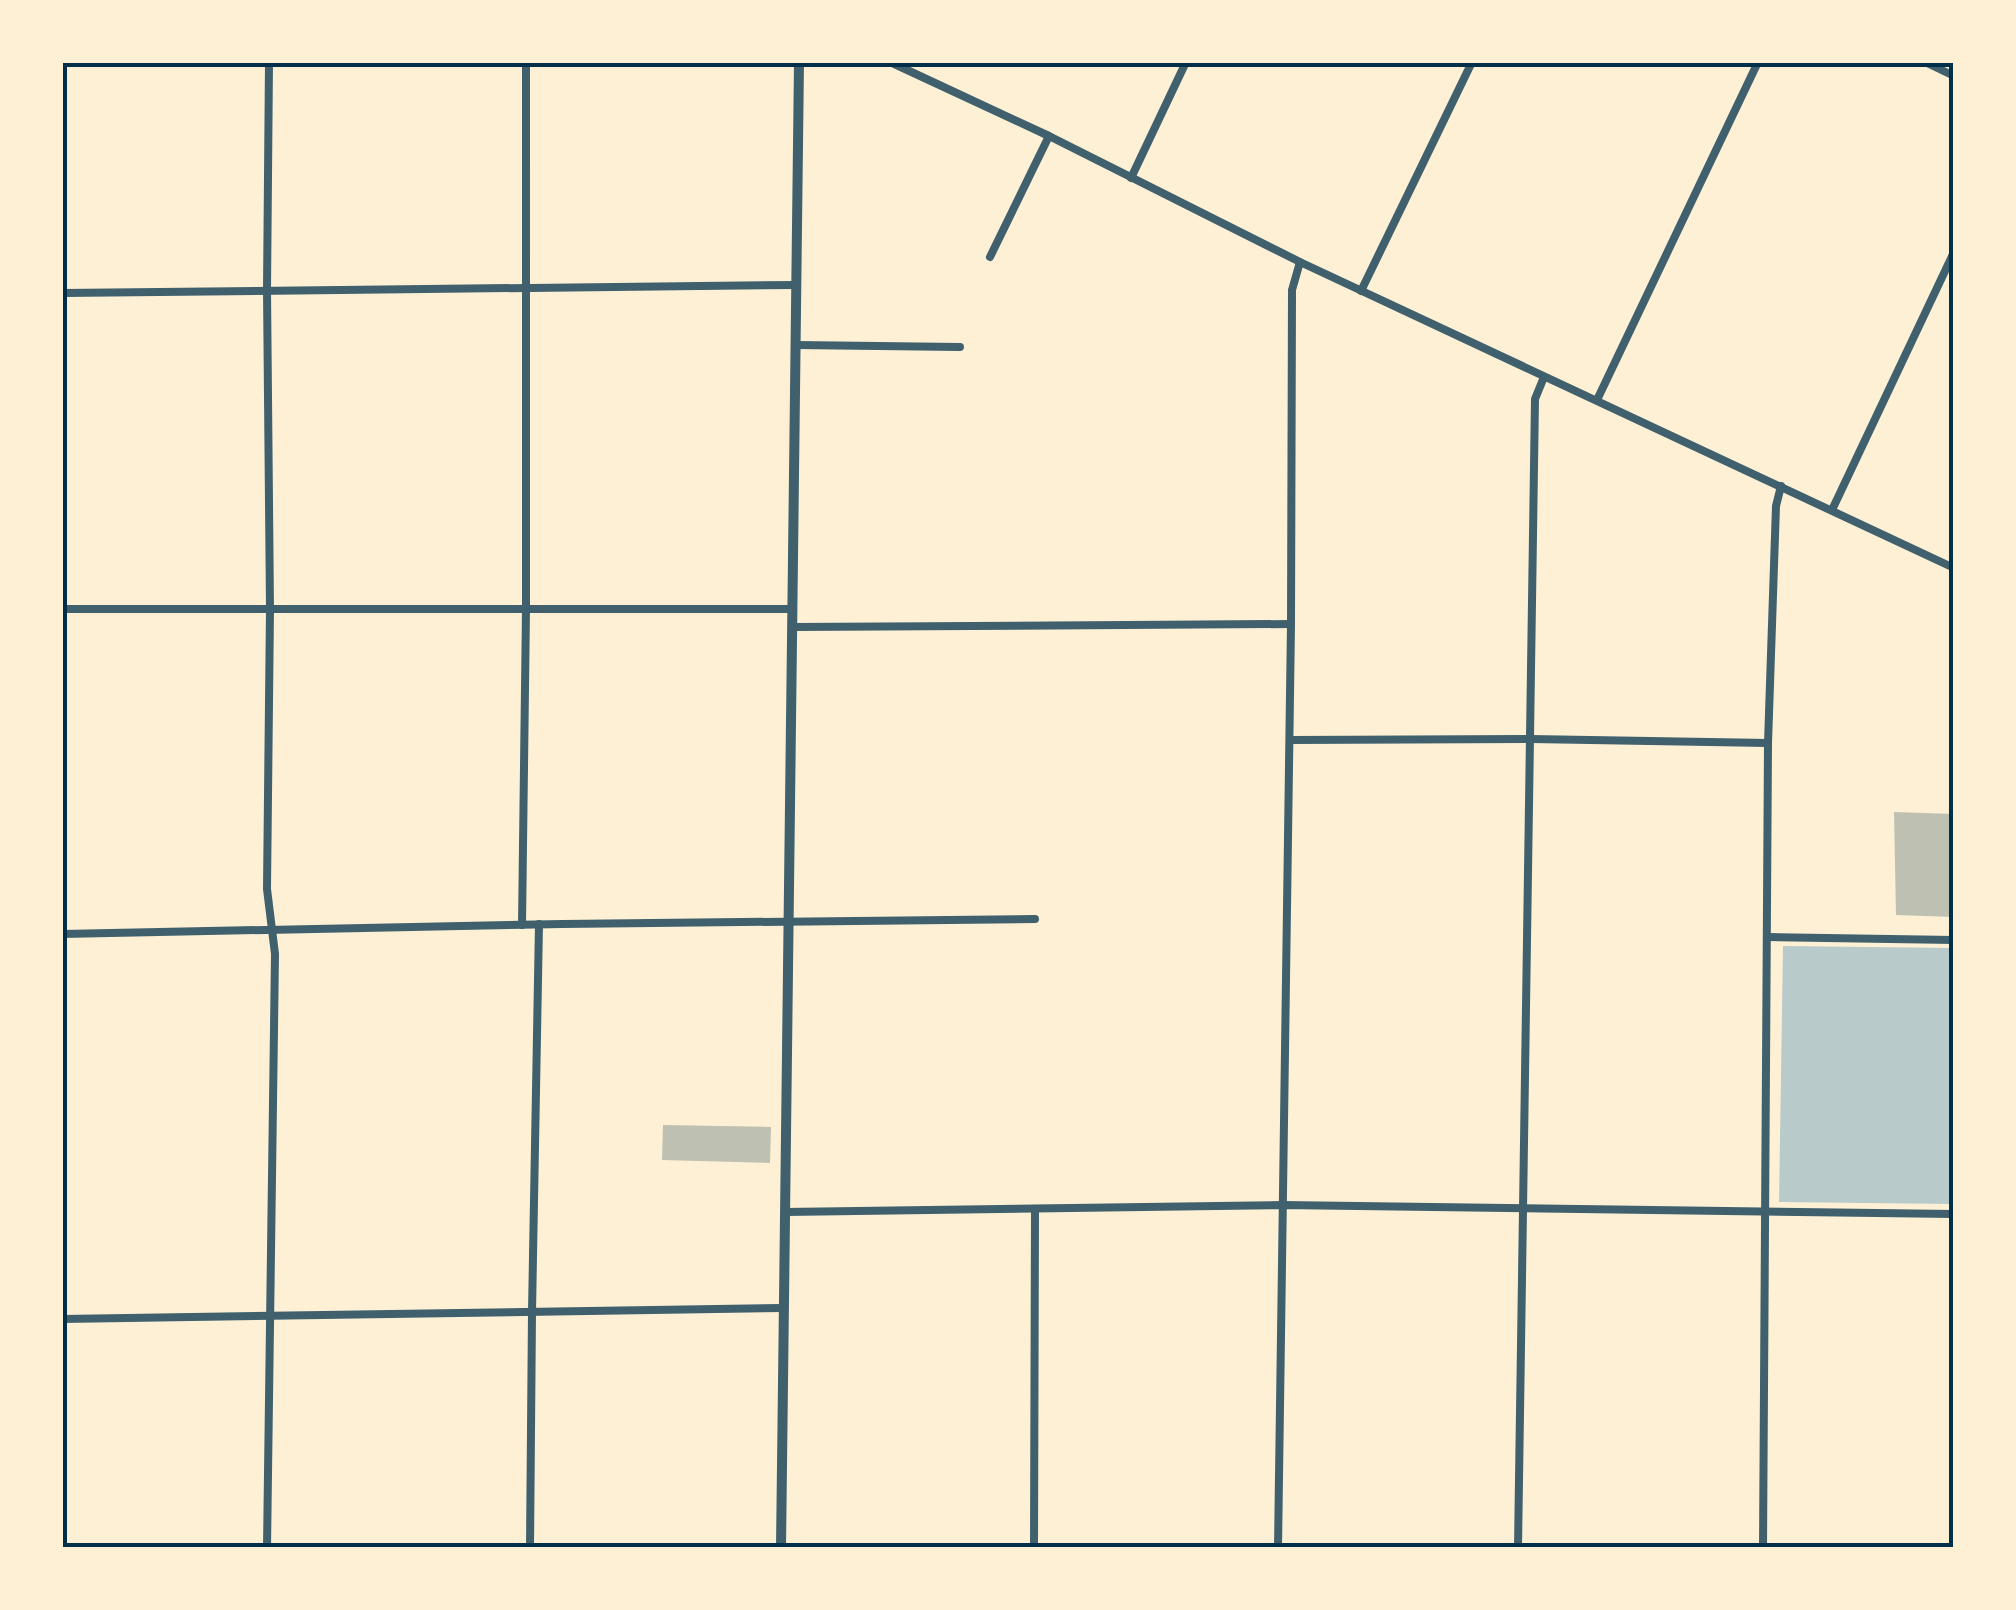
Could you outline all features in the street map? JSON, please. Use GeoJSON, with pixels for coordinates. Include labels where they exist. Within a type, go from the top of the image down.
{"type":"FeatureCollection","features":[{"type":"Feature","properties":{"kind":"street"},"geometry":{"type":"LineString","coordinates":[[268,1548],[275,954],[267,890],[269,62]]}},
{"type":"Feature","properties":{"kind":"street"},"geometry":{"type":"LineString","coordinates":[[522,924],[526,62]]}},
{"type":"Feature","properties":{"kind":"street"},"geometry":{"type":"LineString","coordinates":[[781,1548],[800,62]]}},
{"type":"Feature","properties":{"kind":"street"},"geometry":{"type":"LineString","coordinates":[[1131,178],[1186,62]]}},
{"type":"Feature","properties":{"kind":"street"},"geometry":{"type":"LineString","coordinates":[[1360,291],[1472,62]]}},
{"type":"Feature","properties":{"kind":"street"},"geometry":{"type":"LineString","coordinates":[[1597,400],[1758,62]]}},
{"type":"Feature","properties":{"kind":"street"},"geometry":{"type":"LineString","coordinates":[[1925,62],[1954,76]]}},
{"type":"Feature","properties":{"kind":"street"},"geometry":{"type":"LineString","coordinates":[[894,63],[1360,291],[1954,568]]}},
{"type":"Feature","properties":{"kind":"street"},"geometry":{"type":"LineString","coordinates":[[990,257],[1049,136]]}},
{"type":"Feature","properties":{"kind":"street"},"geometry":{"type":"LineString","coordinates":[[1832,510],[1954,252]]}},
{"type":"Feature","properties":{"kind":"street"},"geometry":{"type":"LineString","coordinates":[[1278,1548],[1290,740],[1292,290],[1300,262]]}},
{"type":"Feature","properties":{"kind":"street"},"geometry":{"type":"LineString","coordinates":[[62,292],[796,285]]}},
{"type":"Feature","properties":{"kind":"street"},"geometry":{"type":"LineString","coordinates":[[795,345],[960,347]]}},
{"type":"Feature","properties":{"kind":"street"},"geometry":{"type":"LineString","coordinates":[[1518,1548],[1535,399],[1544,376]]}},
{"type":"Feature","properties":{"kind":"street"},"geometry":{"type":"LineString","coordinates":[[1763,1548],[1768,743],[1776,506],[1781,486]]}},
{"type":"Feature","properties":{"kind":"street"},"geometry":{"type":"LineString","coordinates":[[62,609],[792,609]]}},
{"type":"Feature","properties":{"kind":"street"},"geometry":{"type":"LineString","coordinates":[[792,626],[1291,624]]}},
{"type":"Feature","properties":{"kind":"street"},"geometry":{"type":"LineString","coordinates":[[1290,740],[1768,743]]}},
{"type":"Feature","properties":{"kind":"street"},"geometry":{"type":"LineString","coordinates":[[62,934],[1035,919]]}},
{"type":"Feature","properties":{"kind":"street"},"geometry":{"type":"LineString","coordinates":[[530,1548],[540,924]]}},
{"type":"Feature","properties":{"kind":"street"},"geometry":{"type":"LineString","coordinates":[[1768,937],[1954,940]]}},
{"type":"Feature","properties":{"kind":"street"},"geometry":{"type":"LineString","coordinates":[[785,1212],[1282,1205],[1954,1214]]}},
{"type":"Feature","properties":{"kind":"street"},"geometry":{"type":"LineString","coordinates":[[1034,1548],[1035,1208]]}},
{"type":"Feature","properties":{"kind":"street"},"geometry":{"type":"LineString","coordinates":[[62,1319],[783,1308]]}},
{"type":"Feature","properties":{"kind":"shaded area"},"geometry":{"type":"Polygon","coordinates":[[[1783,946],[1953,948],[1953,1204],[1779,1202],[1783,946]]]}},
{"type":"Feature","properties":{"kind":"building"},"geometry":{"type":"Polygon","coordinates":[[[1894,812],[1954,814],[1954,917],[1896,915],[1894,812]]]}},
{"type":"Feature","properties":{"kind":"building"},"geometry":{"type":"Polygon","coordinates":[[[663,1125],[771,1127],[770,1163],[662,1160],[663,1125]]]}}]}
